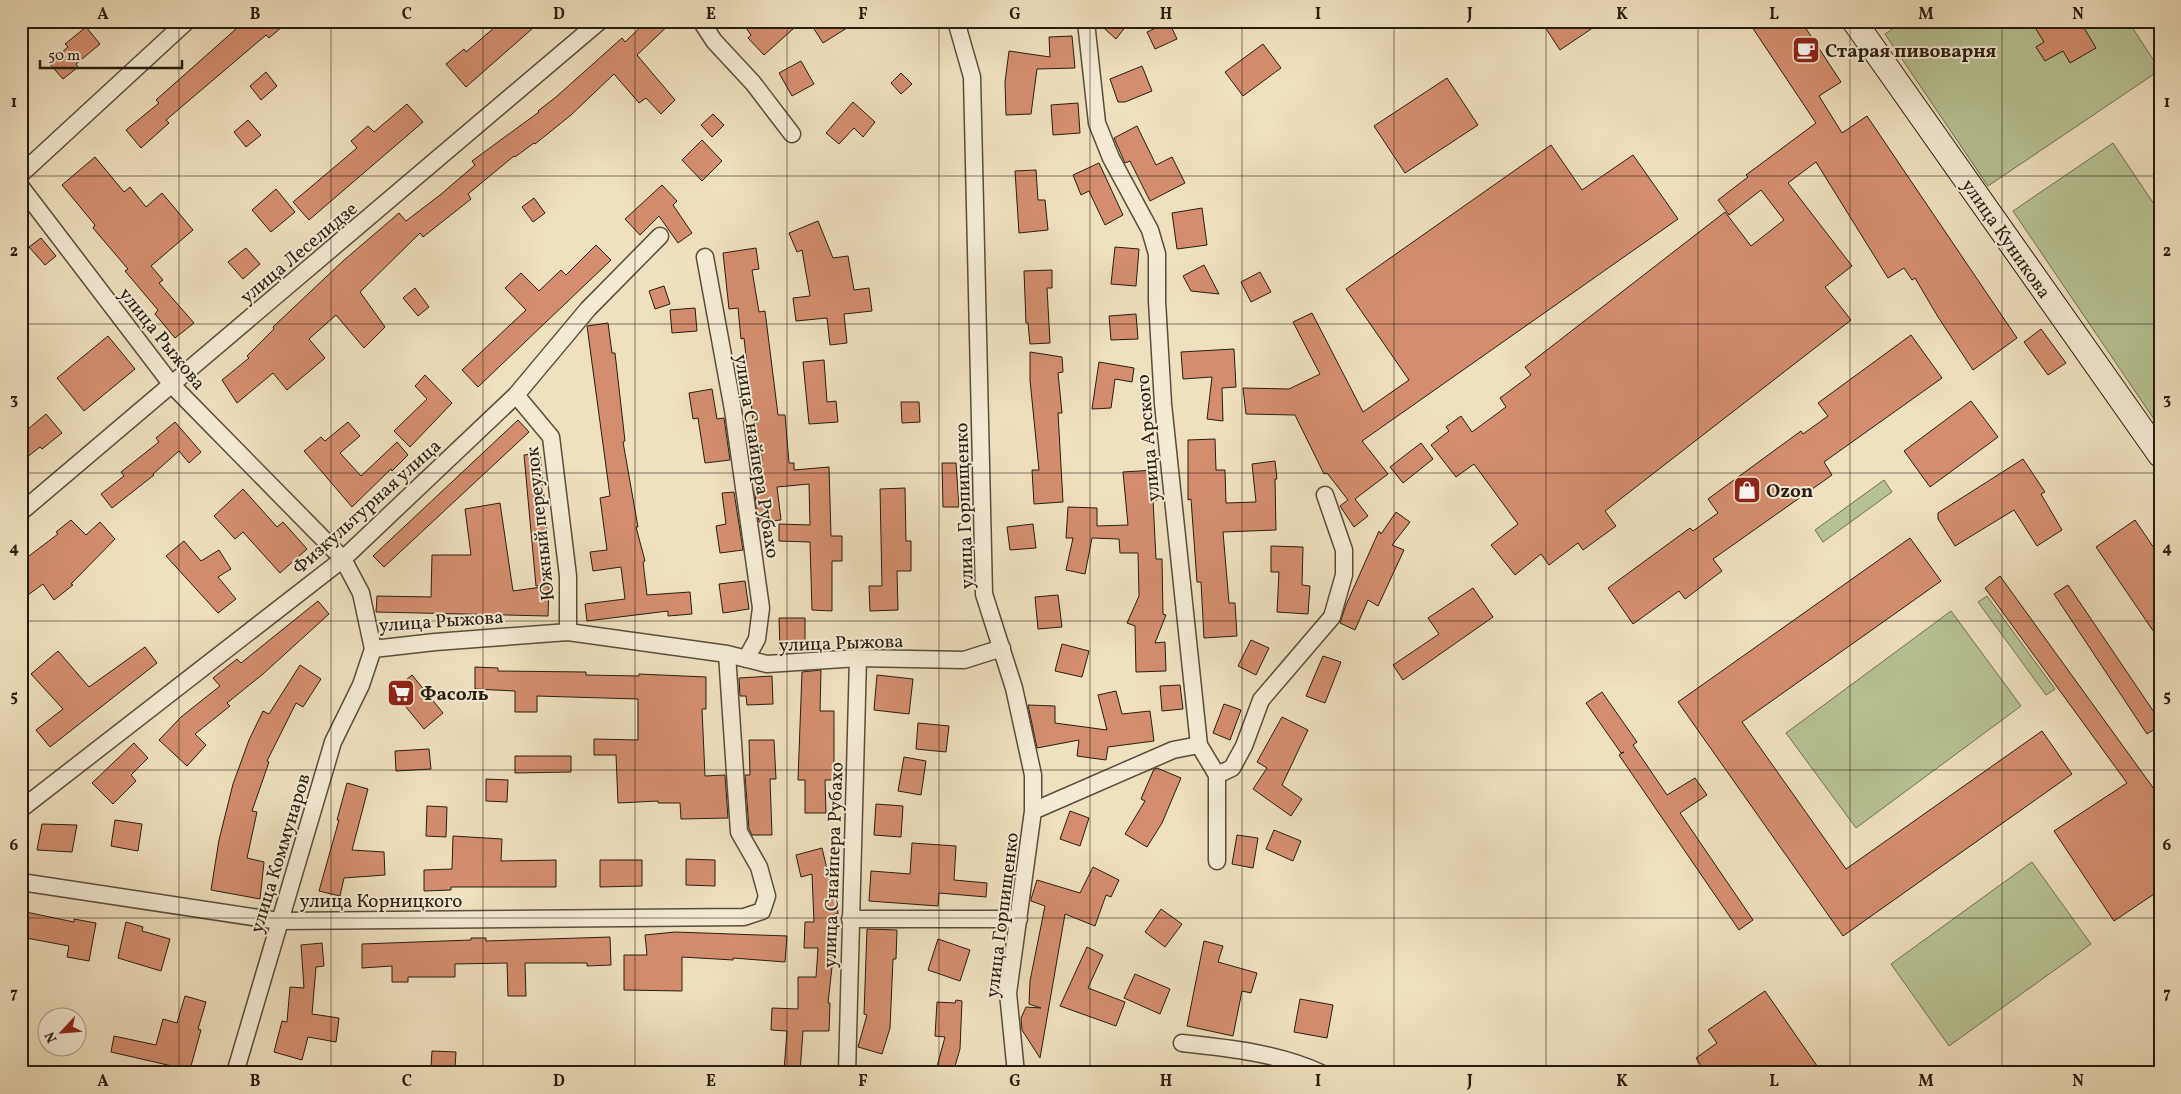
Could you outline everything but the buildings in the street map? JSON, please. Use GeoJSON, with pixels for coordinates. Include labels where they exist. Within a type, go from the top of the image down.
{"type":"FeatureCollection","features":[{"type":"Feature","properties":{"kind":"street"},"geometry":{"type":"LineString","coordinates":[[21,174],[187,21]]}},
{"type":"Feature","properties":{"kind":"street","name":"улица Леселидзе"},"geometry":{"type":"LineString","coordinates":[[21,512],[600,21]]}},
{"type":"Feature","properties":{"kind":"street"},"geometry":{"type":"LineString","coordinates":[[701,21],[714,40],[753,83],[792,134]]}},
{"type":"Feature","properties":{"kind":"street","name":"улица Горпищенко"},"geometry":{"type":"LineString","coordinates":[[956,21],[972,77],[984,594],[1014,688],[1033,775],[1033,811],[1008,993],[1016,1073]]}},
{"type":"Feature","properties":{"kind":"street","name":"улица Арского"},"geometry":{"type":"LineString","coordinates":[[1082,21],[1086,22],[1097,124],[1111,158],[1150,230],[1157,254],[1157,301],[1163,404],[1199,745],[1217,775]]}},
{"type":"Feature","properties":{"kind":"street","name":"улица Куникова"},"geometry":{"type":"LineString","coordinates":[[1854,21],[2160,455]]}},
{"type":"Feature","properties":{"kind":"street","name":"улица Рыжова"},"geometry":{"type":"LineString","coordinates":[[21,187],[172,385],[343,559],[361,593],[373,649],[435,642],[568,632],[727,654],[767,664],[858,658],[964,660],[1002,648]]}},
{"type":"Feature","properties":{"kind":"street","name":"Физкультурная улица"},"geometry":{"type":"LineString","coordinates":[[21,809],[343,559],[516,395],[588,308],[660,236]]}},
{"type":"Feature","properties":{"kind":"street","name":"улица Снайпера Рубахо"},"geometry":{"type":"LineString","coordinates":[[705,257],[733,410],[761,608],[757,638],[746,659]]}},
{"type":"Feature","properties":{"kind":"street","name":"Южный переулок"},"geometry":{"type":"LineString","coordinates":[[516,395],[551,437],[568,576],[568,632]]}},
{"type":"Feature","properties":{"kind":"street"},"geometry":{"type":"LineString","coordinates":[[1217,861],[1217,775],[1232,768],[1244,746],[1261,700],[1332,617],[1344,575],[1344,550],[1325,495]]}},
{"type":"Feature","properties":{"kind":"street","name":"улица Коммунаров"},"geometry":{"type":"LineString","coordinates":[[235,1073],[333,742],[360,685],[373,649]]}},
{"type":"Feature","properties":{"kind":"street","name":"улица Корницкого"},"geometry":{"type":"LineString","coordinates":[[21,882],[279,920],[744,917],[762,911],[767,896],[759,867],[739,832],[727,654]]}},
{"type":"Feature","properties":{"kind":"street","name":"улица Снайпера Рубахо"},"geometry":{"type":"LineString","coordinates":[[847,1073],[858,658]]}},
{"type":"Feature","properties":{"kind":"street"},"geometry":{"type":"LineString","coordinates":[[1033,811],[1173,750],[1199,745]]}},
{"type":"Feature","properties":{"kind":"street"},"geometry":{"type":"LineString","coordinates":[[850,919],[1019,919]]}},
{"type":"Feature","properties":{"kind":"street"},"geometry":{"type":"LineString","coordinates":[[1182,1043],[1233,1049],[1301,1064],[1321,1073]]}},
{"type":"Feature","properties":{"kind":"green space"},"geometry":{"type":"Polygon","coordinates":[[[1904,21],[1964,21],[1970,29],[1981,21],[2128,21],[2160,70],[1988,186],[1885,34],[1904,21]]]}},
{"type":"Feature","properties":{"kind":"green space"},"geometry":{"type":"Polygon","coordinates":[[[2113,143],[2160,213],[2160,428],[2013,211],[2113,143]]]}},
{"type":"Feature","properties":{"kind":"green space"},"geometry":{"type":"Polygon","coordinates":[[[1884,480],[1892,492],[1823,542],[1815,530],[1884,480]]]}},
{"type":"Feature","properties":{"kind":"green space"},"geometry":{"type":"Polygon","coordinates":[[[1987,596],[2055,689],[2046,695],[1978,602],[1987,596]]]}},
{"type":"Feature","properties":{"kind":"green space"},"geometry":{"type":"Polygon","coordinates":[[[1951,611],[2021,706],[1856,828],[1786,733],[1951,611]]]}},
{"type":"Feature","properties":{"kind":"green space"},"geometry":{"type":"Polygon","coordinates":[[[2032,862],[2091,944],[1949,1046],[1891,964],[2032,862]]]}},
{"type":"Feature","properties":{"kind":"place","name":"Старая пивоварня"},"geometry":{"type":"Point","coordinates":[1806,50]}},
{"type":"Feature","properties":{"kind":"place","name":"Ozon"},"geometry":{"type":"Point","coordinates":[1747,490]}},
{"type":"Feature","properties":{"kind":"place","name":"Фасоль"},"geometry":{"type":"Point","coordinates":[401,693]}}]}
